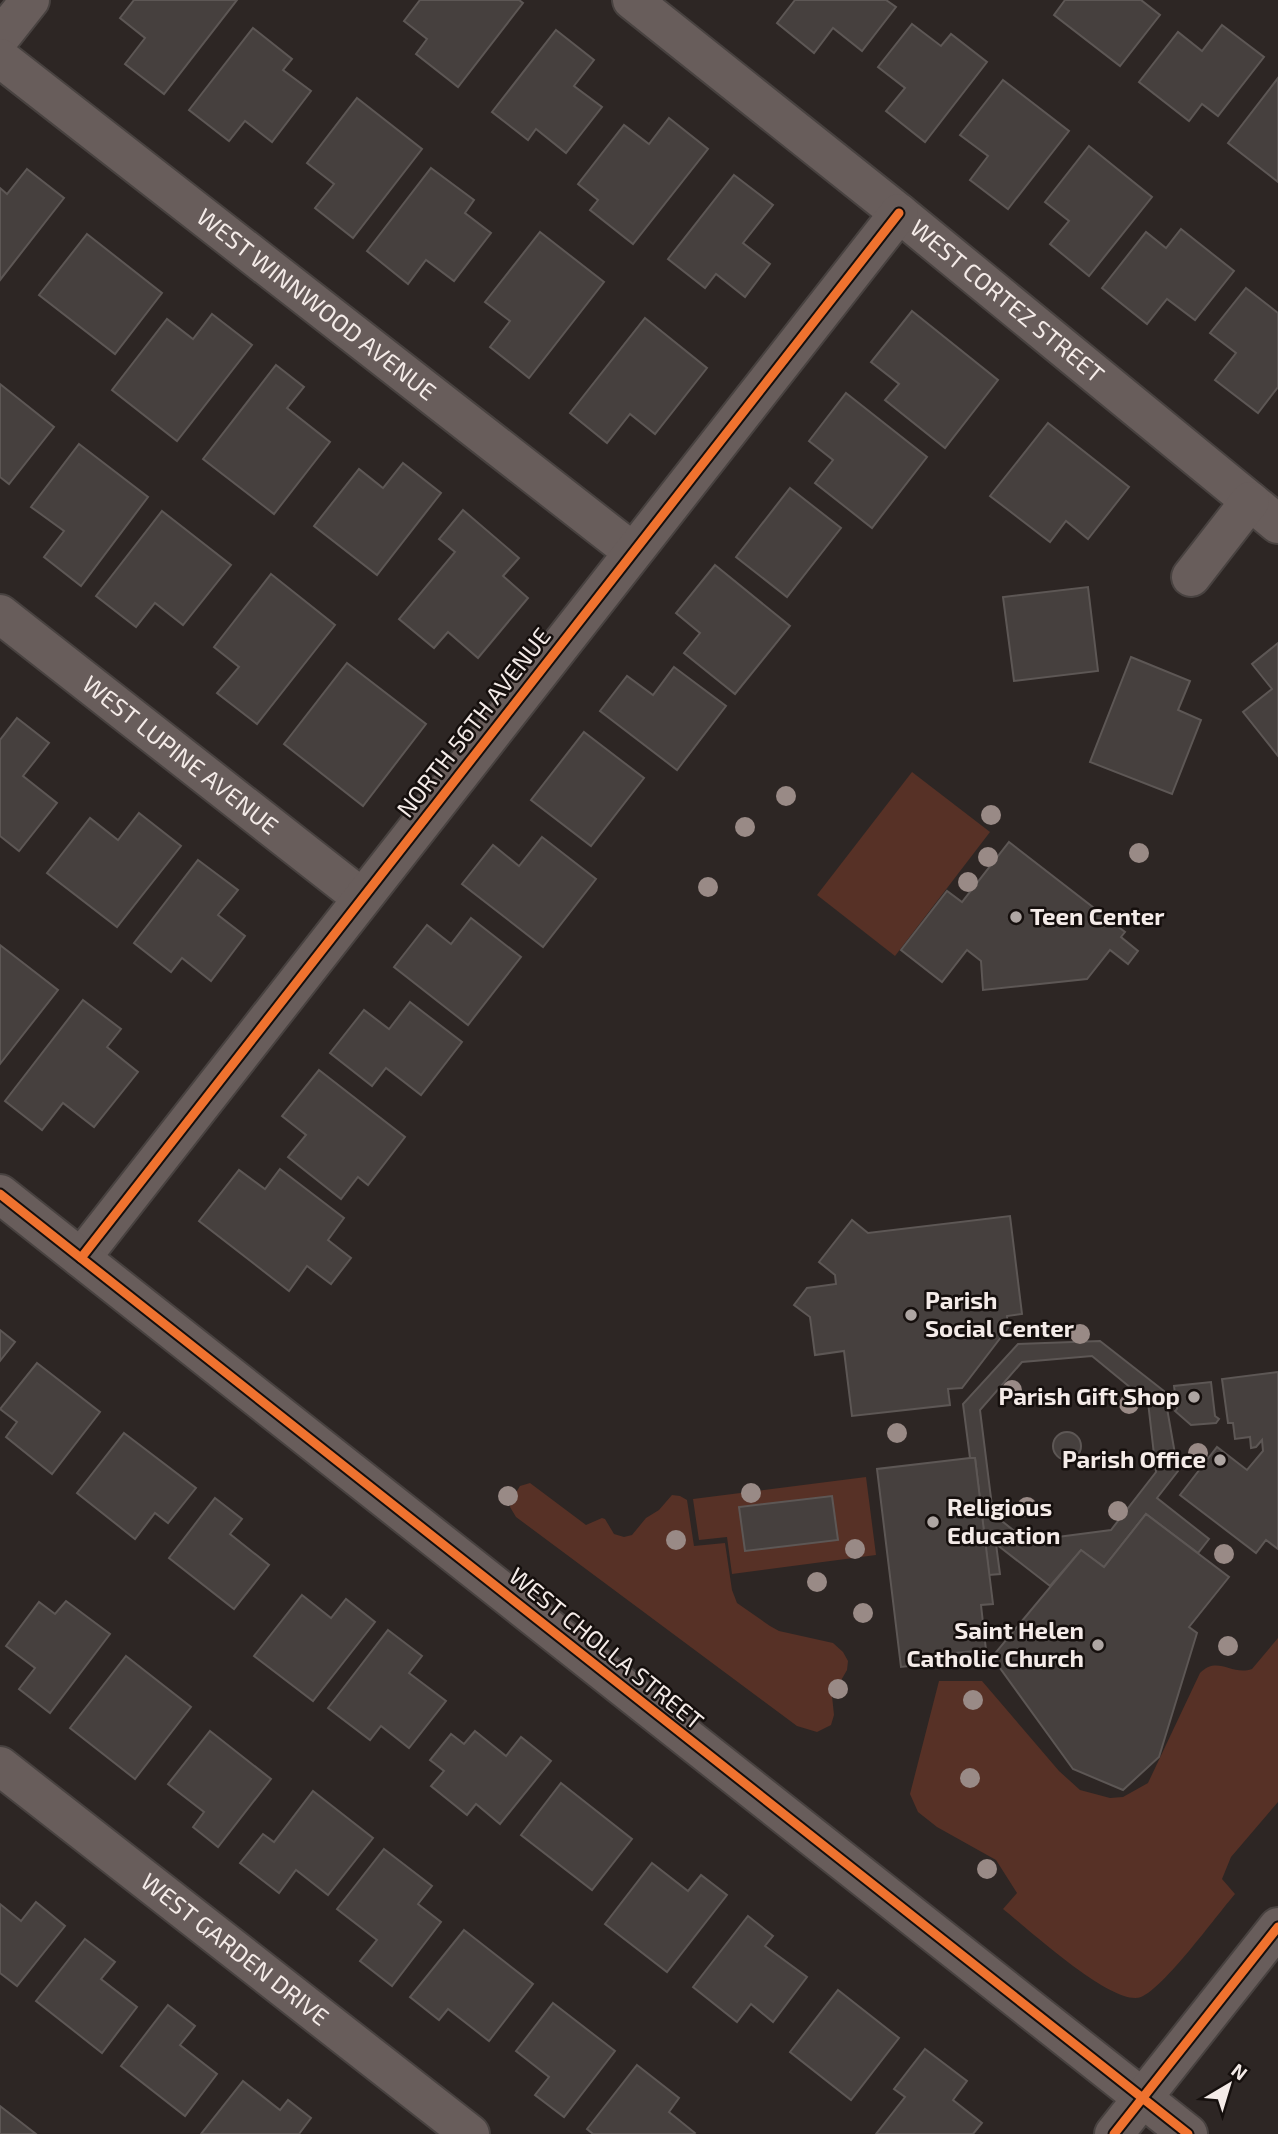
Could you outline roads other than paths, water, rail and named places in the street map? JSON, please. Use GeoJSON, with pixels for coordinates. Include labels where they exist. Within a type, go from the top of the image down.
{"type":"FeatureCollection","features":[{"type":"Feature","properties":{"kind":"street"},"geometry":{"type":"LineString","coordinates":[[0,38],[30,0]]}},
{"type":"Feature","properties":{"kind":"street","name":"WEST CORTEZ STREET"},"geometry":{"type":"LineString","coordinates":[[632,0],[899,214],[1264,513],[1191,577]]}},
{"type":"Feature","properties":{"kind":"street","name":"WEST WINNWOOD AVENUE"},"geometry":{"type":"LineString","coordinates":[[0,58],[633,552]]}},
{"type":"Feature","properties":{"kind":"street","name":"NORTH 56TH AVENUE"},"geometry":{"type":"LineString","coordinates":[[81,1258],[899,214]]}},
{"type":"Feature","properties":{"kind":"street","name":"WEST LUPINE AVENUE"},"geometry":{"type":"LineString","coordinates":[[0,614],[362,898]]}},
{"type":"Feature","properties":{"kind":"street","name":"WEST CHOLLA STREET"},"geometry":{"type":"LineString","coordinates":[[0,1194],[1188,2134]]}},
{"type":"Feature","properties":{"kind":"street","name":"WEST GARDEN DRIVE"},"geometry":{"type":"LineString","coordinates":[[0,1766],[470,2134]]}},
{"type":"Feature","properties":{"kind":"street"},"geometry":{"type":"LineString","coordinates":[[1114,2134],[1278,1927]]}},
{"type":"Feature","properties":{"kind":"place","name":"Teen Center"},"geometry":{"type":"Point","coordinates":[1016,917]}},
{"type":"Feature","properties":{"kind":"place","name":"Parish Social Center"},"geometry":{"type":"Point","coordinates":[911,1315]}},
{"type":"Feature","properties":{"kind":"place","name":"Parish Gift Shop"},"geometry":{"type":"Point","coordinates":[1194,1397]}},
{"type":"Feature","properties":{"kind":"place","name":"Parish Office"},"geometry":{"type":"Point","coordinates":[1220,1460]}},
{"type":"Feature","properties":{"kind":"place","name":"Religious Education"},"geometry":{"type":"Point","coordinates":[933,1522]}},
{"type":"Feature","properties":{"kind":"place","name":"Saint Helen Catholic Church"},"geometry":{"type":"Point","coordinates":[1098,1645]}}]}
